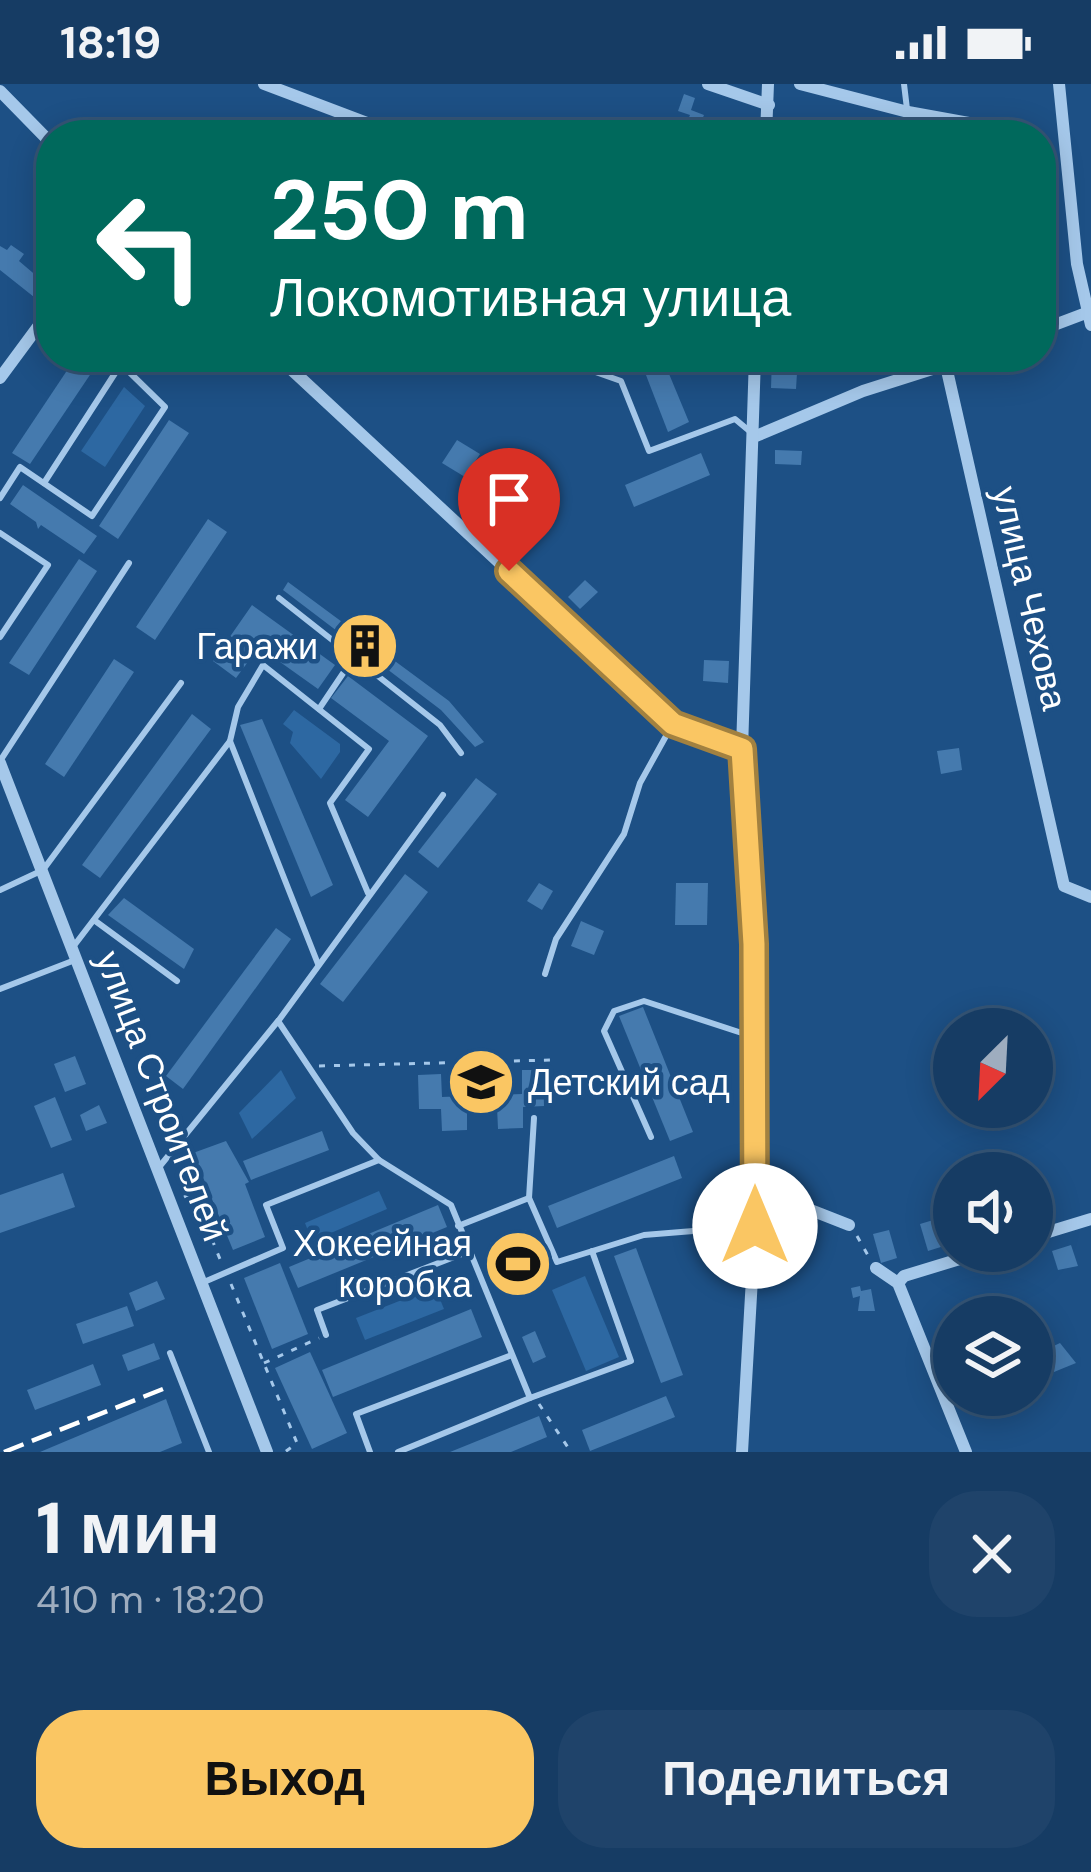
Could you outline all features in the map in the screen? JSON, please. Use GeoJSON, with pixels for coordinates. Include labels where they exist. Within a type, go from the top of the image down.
{"type":"FeatureCollection","features":[{"type":"Feature","properties":{"kind":"street"},"geometry":{"type":"LineString","coordinates":[[264,84],[360,120]]}},
{"type":"Feature","properties":{"kind":"street"},"geometry":{"type":"LineString","coordinates":[[707,84],[769,105]]}},
{"type":"Feature","properties":{"kind":"street"},"geometry":{"type":"LineString","coordinates":[[768,84],[768,120]]}},
{"type":"Feature","properties":{"kind":"street"},"geometry":{"type":"LineString","coordinates":[[800,84],[951,120]]}},
{"type":"Feature","properties":{"kind":"street"},"geometry":{"type":"LineString","coordinates":[[1056,327],[1089,319],[1059,84]]}},
{"type":"Feature","properties":{"kind":"street"},"geometry":{"type":"LineString","coordinates":[[0,91],[36,128]]}},
{"type":"Feature","properties":{"kind":"street"},"geometry":{"type":"LineString","coordinates":[[1056,139],[1065,140]]}},
{"type":"Feature","properties":{"kind":"street"},"geometry":{"type":"LineString","coordinates":[[0,378],[36,329]]}},
{"type":"Feature","properties":{"kind":"street"},"geometry":{"type":"LineString","coordinates":[[294,372],[673,724],[742,749]]}},
{"type":"Feature","properties":{"kind":"street"},"geometry":{"type":"LineString","coordinates":[[740,1451],[755,1226],[755,1037],[742,749],[755,372]]}},
{"type":"Feature","properties":{"kind":"street"},"geometry":{"type":"LineString","coordinates":[[756,436],[863,391],[926,372]]}},
{"type":"Feature","properties":{"kind":"street","name":"улица Чехова"},"geometry":{"type":"LineString","coordinates":[[947,372],[1064,886],[1091,897]]}},
{"type":"Feature","properties":{"kind":"street","name":"улица Строителей"},"geometry":{"type":"LineString","coordinates":[[0,762],[267,1452]]}},
{"type":"Feature","properties":{"kind":"street"},"geometry":{"type":"LineString","coordinates":[[755,1202],[798,1204],[849,1225]]}},
{"type":"Feature","properties":{"kind":"street"},"geometry":{"type":"LineString","coordinates":[[1053,1231],[1091,1219]]}},
{"type":"Feature","properties":{"kind":"street"},"geometry":{"type":"LineString","coordinates":[[898,1283],[904,1276],[933,1267]]}},
{"type":"Feature","properties":{"kind":"street"},"geometry":{"type":"LineString","coordinates":[[876,1268],[898,1283],[966,1452]]}},
{"type":"Feature","properties":{"kind":"lane"},"geometry":{"type":"LineString","coordinates":[[904,84],[908,112]]}},
{"type":"Feature","properties":{"kind":"lane"},"geometry":{"type":"LineString","coordinates":[[44,483],[110,372]]}},
{"type":"Feature","properties":{"kind":"lane"},"geometry":{"type":"LineString","coordinates":[[0,499],[20,467],[92,516],[165,407],[128,372]]}},
{"type":"Feature","properties":{"kind":"lane"},"geometry":{"type":"LineString","coordinates":[[596,372],[622,381],[649,451],[735,419],[756,436]]}},
{"type":"Feature","properties":{"kind":"lane"},"geometry":{"type":"LineString","coordinates":[[0,533],[48,565],[0,637]]}},
{"type":"Feature","properties":{"kind":"lane"},"geometry":{"type":"LineString","coordinates":[[0,762],[129,562]]}},
{"type":"Feature","properties":{"kind":"lane"},"geometry":{"type":"LineString","coordinates":[[279,598],[440,725],[461,753]]}},
{"type":"Feature","properties":{"kind":"lane"},"geometry":{"type":"LineString","coordinates":[[319,709],[355,657]]}},
{"type":"Feature","properties":{"kind":"lane"},"geometry":{"type":"LineString","coordinates":[[0,989],[76,953],[94,920],[230,741],[238,707],[263,664],[369,748],[330,803],[368,893]]}},
{"type":"Feature","properties":{"kind":"lane"},"geometry":{"type":"LineString","coordinates":[[0,890],[43,871],[181,683]]}},
{"type":"Feature","properties":{"kind":"lane"},"geometry":{"type":"LineString","coordinates":[[545,974],[562,927],[624,834],[640,783],[673,724]]}},
{"type":"Feature","properties":{"kind":"lane"},"geometry":{"type":"LineString","coordinates":[[230,741],[318,964]]}},
{"type":"Feature","properties":{"kind":"lane"},"geometry":{"type":"LineString","coordinates":[[156,1172],[278,1021],[443,795]]}},
{"type":"Feature","properties":{"kind":"lane"},"geometry":{"type":"LineString","coordinates":[[94,920],[177,981]]}},
{"type":"Feature","properties":{"kind":"lane"},"geometry":{"type":"LineString","coordinates":[[651,1137],[604,1031],[614,1011],[644,1000],[755,1037]]}},
{"type":"Feature","properties":{"kind":"lane"},"geometry":{"type":"LineString","coordinates":[[278,1021],[353,1133],[380,1160],[451,1205],[466,1252],[532,1397]]}},
{"type":"Feature","properties":{"kind":"lane"},"geometry":{"type":"LineString","coordinates":[[534,1118],[530,1198],[557,1262],[644,1235],[755,1226]]}},
{"type":"Feature","properties":{"kind":"lane"},"geometry":{"type":"LineString","coordinates":[[202,1283],[284,1248],[266,1205],[380,1160]]}},
{"type":"Feature","properties":{"kind":"lane"},"geometry":{"type":"LineString","coordinates":[[458,1226],[530,1198]]}},
{"type":"Feature","properties":{"kind":"lane"},"geometry":{"type":"LineString","coordinates":[[398,1452],[631,1360],[592,1251]]}},
{"type":"Feature","properties":{"kind":"lane"},"geometry":{"type":"LineString","coordinates":[[326,1335],[317,1310],[466,1252]]}},
{"type":"Feature","properties":{"kind":"lane"},"geometry":{"type":"LineString","coordinates":[[170,1352],[209,1452]]}},
{"type":"Feature","properties":{"kind":"lane"},"geometry":{"type":"LineString","coordinates":[[370,1452],[356,1414],[512,1355]]}},
{"type":"Feature","properties":{"kind":"path"},"geometry":{"type":"LineString","coordinates":[[308,1066],[551,1060]]}},
{"type":"Feature","properties":{"kind":"path"},"geometry":{"type":"LineString","coordinates":[[181,1198],[193,1193],[302,1452]]}},
{"type":"Feature","properties":{"kind":"path"},"geometry":{"type":"LineString","coordinates":[[849,1225],[876,1268]]}},
{"type":"Feature","properties":{"kind":"path"},"geometry":{"type":"LineString","coordinates":[[264,1363],[326,1335]]}},
{"type":"Feature","properties":{"kind":"path"},"geometry":{"type":"LineString","coordinates":[[532,1397],[571,1452]]}},
{"type":"Feature","properties":{"kind":"path"},"geometry":{"type":"LineString","coordinates":[[285,1452],[297,1443]]}},
{"type":"Feature","properties":{"kind":"shaded area"},"geometry":{"type":"Polygon","coordinates":[[[124,387],[145,406],[105,467],[81,451],[124,387]]]}},
{"type":"Feature","properties":{"kind":"shaded area"},"geometry":{"type":"Polygon","coordinates":[[[294,710],[340,744],[340,752],[321,779],[290,743],[293,732],[283,724],[294,710]]]}},
{"type":"Feature","properties":{"kind":"shaded area"},"geometry":{"type":"Polygon","coordinates":[[[281,1070],[296,1098],[252,1139],[239,1113],[281,1070]]]}},
{"type":"Feature","properties":{"kind":"shaded area"},"geometry":{"type":"Polygon","coordinates":[[[379,1191],[387,1209],[312,1241],[305,1223],[379,1191]]]}},
{"type":"Feature","properties":{"kind":"shaded area","name":"Хокеейная коробка"},"geometry":{"type":"Polygon","coordinates":[[[526,1230],[546,1284],[510,1297],[490,1243],[526,1230]]]}},
{"type":"Feature","properties":{"kind":"shaded area"},"geometry":{"type":"Polygon","coordinates":[[[585,1276],[619,1357],[586,1371],[552,1290],[585,1276]]]}},
{"type":"Feature","properties":{"kind":"shaded area"},"geometry":{"type":"Polygon","coordinates":[[[435,1287],[444,1309],[365,1340],[356,1318],[435,1287]]]}},
{"type":"Feature","properties":{"kind":"building"},"geometry":{"type":"Polygon","coordinates":[[[684,94],[695,98],[691,110],[704,115],[702,120],[688,120],[690,115],[678,111],[684,94]]]}},
{"type":"Feature","properties":{"kind":"building"},"geometry":{"type":"Polygon","coordinates":[[[11,245],[24,254],[19,261],[36,275],[34,297],[0,270],[0,246],[7,250],[11,245]]]}},
{"type":"Feature","properties":{"kind":"building"},"geometry":{"type":"Polygon","coordinates":[[[66,372],[92,372],[30,464],[12,453],[66,372]]]}},
{"type":"Feature","properties":{"kind":"building"},"geometry":{"type":"Polygon","coordinates":[[[645,372],[668,372],[689,422],[668,432],[645,372]]]}},
{"type":"Feature","properties":{"kind":"building"},"geometry":{"type":"Polygon","coordinates":[[[772,372],[797,372],[796,389],[771,388],[772,372]]]}},
{"type":"Feature","properties":{"kind":"building"},"geometry":{"type":"Polygon","coordinates":[[[169,420],[189,433],[118,539],[99,526],[169,420]]]}},
{"type":"Feature","properties":{"kind":"building"},"geometry":{"type":"Polygon","coordinates":[[[457,440],[480,454],[465,477],[442,463],[457,440]]]}},
{"type":"Feature","properties":{"kind":"building"},"geometry":{"type":"Polygon","coordinates":[[[775,450],[802,451],[801,465],[775,464],[775,450]]]}},
{"type":"Feature","properties":{"kind":"building"},"geometry":{"type":"Polygon","coordinates":[[[701,453],[710,475],[634,507],[625,485],[701,453]]]}},
{"type":"Feature","properties":{"kind":"building"},"geometry":{"type":"Polygon","coordinates":[[[23,485],[97,536],[84,554],[41,525],[38,529],[36,522],[10,504],[23,485]]]}},
{"type":"Feature","properties":{"kind":"building"},"geometry":{"type":"Polygon","coordinates":[[[208,519],[227,532],[155,640],[136,627],[208,519]]]}},
{"type":"Feature","properties":{"kind":"building"},"geometry":{"type":"Polygon","coordinates":[[[79,559],[97,571],[29,675],[9,663],[79,559]]]}},
{"type":"Feature","properties":{"kind":"building"},"geometry":{"type":"Polygon","coordinates":[[[585,580],[598,592],[580,609],[568,597],[585,580]]]}},
{"type":"Feature","properties":{"kind":"building","name":"Гаражи"},"geometry":{"type":"Polygon","coordinates":[[[288,582],[449,701],[484,742],[475,747],[441,710],[283,590],[288,582]]]}},
{"type":"Feature","properties":{"kind":"building"},"geometry":{"type":"Polygon","coordinates":[[[252,605],[335,665],[318,689],[259,647],[236,678],[213,661],[252,605]]]}},
{"type":"Feature","properties":{"kind":"building"},"geometry":{"type":"Polygon","coordinates":[[[114,659],[134,672],[64,777],[45,764],[114,659]]]}},
{"type":"Feature","properties":{"kind":"building"},"geometry":{"type":"Polygon","coordinates":[[[704,660],[729,661],[728,683],[703,681],[704,660]]]}},
{"type":"Feature","properties":{"kind":"building"},"geometry":{"type":"Polygon","coordinates":[[[348,676],[428,736],[368,817],[345,800],[389,741],[331,698],[348,676]]]}},
{"type":"Feature","properties":{"kind":"building"},"geometry":{"type":"Polygon","coordinates":[[[192,714],[211,729],[100,878],[82,865],[192,714]]]}},
{"type":"Feature","properties":{"kind":"building"},"geometry":{"type":"Polygon","coordinates":[[[262,719],[333,885],[311,897],[240,725],[262,719]]]}},
{"type":"Feature","properties":{"kind":"building"},"geometry":{"type":"Polygon","coordinates":[[[959,748],[962,770],[941,774],[937,751],[959,748]]]}},
{"type":"Feature","properties":{"kind":"building"},"geometry":{"type":"Polygon","coordinates":[[[476,778],[497,794],[438,868],[418,852],[476,778]]]}},
{"type":"Feature","properties":{"kind":"building"},"geometry":{"type":"Polygon","coordinates":[[[405,874],[428,892],[343,1002],[320,984],[405,874]]]}},
{"type":"Feature","properties":{"kind":"building"},"geometry":{"type":"Polygon","coordinates":[[[539,883],[553,891],[542,910],[527,901],[539,883]]]}},
{"type":"Feature","properties":{"kind":"building"},"geometry":{"type":"Polygon","coordinates":[[[676,883],[708,883],[707,925],[675,925],[676,883]]]}},
{"type":"Feature","properties":{"kind":"building"},"geometry":{"type":"Polygon","coordinates":[[[124,898],[194,949],[184,969],[108,915],[124,898]]]}},
{"type":"Feature","properties":{"kind":"building"},"geometry":{"type":"Polygon","coordinates":[[[581,921],[604,931],[594,955],[571,946],[581,921]]]}},
{"type":"Feature","properties":{"kind":"building"},"geometry":{"type":"Polygon","coordinates":[[[276,928],[291,939],[183,1089],[166,1076],[276,928]]]}},
{"type":"Feature","properties":{"kind":"building"},"geometry":{"type":"Polygon","coordinates":[[[643,1007],[693,1132],[670,1141],[619,1016],[643,1007]]]}},
{"type":"Feature","properties":{"kind":"building"},"geometry":{"type":"Polygon","coordinates":[[[75,1056],[86,1084],[65,1092],[54,1064],[75,1056]]]}},
{"type":"Feature","properties":{"kind":"building"},"geometry":{"type":"Polygon","coordinates":[[[522,1070],[543,1070],[544,1106],[523,1107],[523,1128],[498,1129],[497,1107],[467,1108],[467,1130],[442,1131],[441,1109],[419,1109],[418,1075],[441,1074],[442,1097],[467,1096],[467,1073],[492,1073],[493,1095],[522,1094],[522,1070]]]}},
{"type":"Feature","properties":{"kind":"building"},"geometry":{"type":"Polygon","coordinates":[[[55,1097],[72,1140],[51,1148],[34,1106],[55,1097]]]}},
{"type":"Feature","properties":{"kind":"building"},"geometry":{"type":"Polygon","coordinates":[[[99,1105],[107,1123],[86,1131],[80,1115],[99,1105]]]}},
{"type":"Feature","properties":{"kind":"building"},"geometry":{"type":"Polygon","coordinates":[[[322,1131],[329,1150],[251,1180],[243,1161],[322,1131]]]}},
{"type":"Feature","properties":{"kind":"building"},"geometry":{"type":"Polygon","coordinates":[[[226,1141],[249,1182],[245,1184],[265,1237],[233,1250],[193,1153],[226,1141]]]}},
{"type":"Feature","properties":{"kind":"building"},"geometry":{"type":"Polygon","coordinates":[[[674,1156],[682,1178],[557,1228],[548,1206],[674,1156]]]}},
{"type":"Feature","properties":{"kind":"building"},"geometry":{"type":"Polygon","coordinates":[[[63,1173],[75,1207],[0,1233],[0,1195],[63,1173]]]}},
{"type":"Feature","properties":{"kind":"building"},"geometry":{"type":"Polygon","coordinates":[[[438,1205],[447,1227],[298,1288],[289,1267],[438,1205]]]}},
{"type":"Feature","properties":{"kind":"building"},"geometry":{"type":"Polygon","coordinates":[[[933,1220],[933,1249],[928,1251],[920,1224],[933,1220]]]}},
{"type":"Feature","properties":{"kind":"building"},"geometry":{"type":"Polygon","coordinates":[[[889,1230],[897,1258],[881,1263],[873,1234],[889,1230]]]}},
{"type":"Feature","properties":{"kind":"building"},"geometry":{"type":"Polygon","coordinates":[[[1071,1245],[1078,1266],[1058,1270],[1053,1251],[1071,1245]]]}},
{"type":"Feature","properties":{"kind":"building"},"geometry":{"type":"Polygon","coordinates":[[[636,1248],[683,1375],[661,1383],[614,1256],[636,1248]]]}},
{"type":"Feature","properties":{"kind":"building"},"geometry":{"type":"Polygon","coordinates":[[[280,1263],[308,1334],[272,1349],[244,1278],[280,1263]]]}},
{"type":"Feature","properties":{"kind":"building"},"geometry":{"type":"Polygon","coordinates":[[[157,1281],[165,1299],[136,1311],[129,1293],[157,1281]]]}},
{"type":"Feature","properties":{"kind":"building"},"geometry":{"type":"Polygon","coordinates":[[[860,1286],[861,1291],[871,1289],[875,1311],[858,1311],[860,1296],[853,1298],[851,1288],[860,1286]]]}},
{"type":"Feature","properties":{"kind":"building"},"geometry":{"type":"Polygon","coordinates":[[[127,1306],[134,1326],[83,1344],[76,1324],[127,1306]]]}},
{"type":"Feature","properties":{"kind":"building"},"geometry":{"type":"Polygon","coordinates":[[[471,1309],[482,1337],[333,1397],[322,1370],[471,1309]]]}},
{"type":"Feature","properties":{"kind":"building"},"geometry":{"type":"Polygon","coordinates":[[[535,1331],[546,1357],[533,1363],[522,1337],[535,1331]]]}},
{"type":"Feature","properties":{"kind":"building"},"geometry":{"type":"Polygon","coordinates":[[[154,1343],[160,1359],[128,1371],[122,1355],[154,1343]]]}},
{"type":"Feature","properties":{"kind":"building"},"geometry":{"type":"Polygon","coordinates":[[[1060,1343],[1076,1363],[1054,1372],[1053,1346],[1060,1343]]]}},
{"type":"Feature","properties":{"kind":"building"},"geometry":{"type":"Polygon","coordinates":[[[310,1352],[347,1433],[312,1449],[275,1368],[310,1352]]]}},
{"type":"Feature","properties":{"kind":"building"},"geometry":{"type":"Polygon","coordinates":[[[93,1364],[101,1385],[35,1410],[27,1390],[93,1364]]]}},
{"type":"Feature","properties":{"kind":"building"},"geometry":{"type":"Polygon","coordinates":[[[666,1396],[675,1417],[590,1451],[582,1430],[666,1396]]]}},
{"type":"Feature","properties":{"kind":"building"},"geometry":{"type":"Polygon","coordinates":[[[166,1399],[182,1443],[160,1452],[40,1452],[166,1399]]]}},
{"type":"Feature","properties":{"kind":"building"},"geometry":{"type":"Polygon","coordinates":[[[539,1416],[547,1437],[511,1452],[450,1452],[539,1416]]]}},
{"type":"Feature","properties":{"kind":"railway"},"geometry":{"type":"LineString","coordinates":[[4,1452],[168,1387]]}},
{"type":"Feature","properties":{"kind":"place","name":"Гаражи"},"geometry":{"type":"Point","coordinates":[365,646]}},
{"type":"Feature","properties":{"kind":"place","name":"Детский сад"},"geometry":{"type":"Point","coordinates":[481,1082]}},
{"type":"Feature","properties":{"kind":"place","name":"Хокеейная коробка"},"geometry":{"type":"Point","coordinates":[518,1264]}},
{"type":"Feature","properties":{"kind":"route"},"geometry":{"type":"LineString","coordinates":[[509,571],[673,724],[742,749],[754,944],[755,1226]]}}]}
